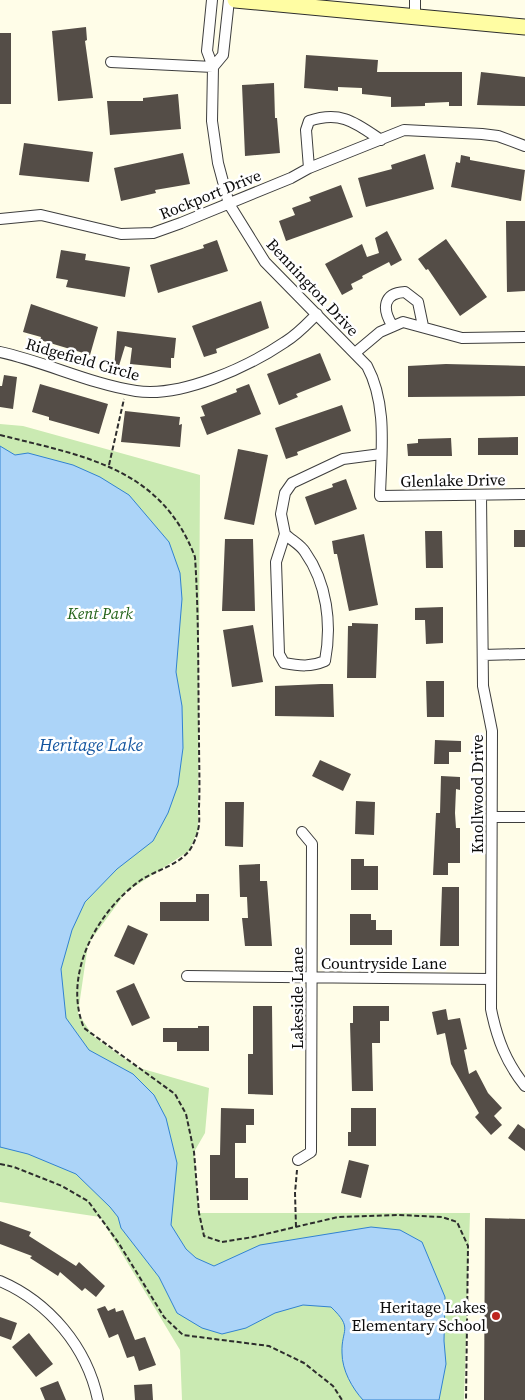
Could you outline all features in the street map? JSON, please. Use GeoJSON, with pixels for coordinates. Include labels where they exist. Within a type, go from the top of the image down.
{"type":"FeatureCollection","features":[{"type":"Feature","properties":{"kind":"main road"},"geometry":{"type":"LineString","coordinates":[[235,0],[525,27]]}},
{"type":"Feature","properties":{"kind":"street","name":"Bennington Drive"},"geometry":{"type":"LineString","coordinates":[[212,0],[207,51],[213,67],[213,135],[229,204],[265,262],[367,366],[379,396],[380,496]]}},
{"type":"Feature","properties":{"kind":"street","name":"Bennington Drive"},"geometry":{"type":"LineString","coordinates":[[213,67],[223,55],[229,0]]}},
{"type":"Feature","properties":{"kind":"street"},"geometry":{"type":"LineString","coordinates":[[415,0],[415,17]]}},
{"type":"Feature","properties":{"kind":"street"},"geometry":{"type":"LineString","coordinates":[[111,62],[213,67]]}},
{"type":"Feature","properties":{"kind":"street"},"geometry":{"type":"LineString","coordinates":[[309,168],[306,130],[309,121],[321,116],[351,119],[381,140]]}},
{"type":"Feature","properties":{"kind":"street","name":"Rockport Drive"},"geometry":{"type":"LineString","coordinates":[[0,219],[32,215],[51,216],[103,230],[140,234],[166,229],[404,130],[498,136],[525,146]]}},
{"type":"Feature","properties":{"kind":"street"},"geometry":{"type":"LineString","coordinates":[[392,325],[384,308],[385,302],[391,296],[405,292],[418,302],[423,326]]}},
{"type":"Feature","properties":{"kind":"street","name":"Ridgefield Circle"},"geometry":{"type":"LineString","coordinates":[[0,352],[126,389],[168,392],[198,384],[286,342],[317,314]]}},
{"type":"Feature","properties":{"kind":"street"},"geometry":{"type":"LineString","coordinates":[[355,353],[392,325],[403,322],[462,338],[525,338]]}},
{"type":"Feature","properties":{"kind":"street"},"geometry":{"type":"LineString","coordinates":[[285,534],[305,551],[325,597],[328,629],[325,660],[316,665],[303,666],[284,663],[279,654],[276,562],[285,534],[281,507],[285,493],[292,483],[344,460],[381,454]]}},
{"type":"Feature","properties":{"kind":"street","name":"Glenlake Drive"},"geometry":{"type":"LineString","coordinates":[[380,496],[525,494]]}},
{"type":"Feature","properties":{"kind":"street","name":"Knollwood Drive"},"geometry":{"type":"LineString","coordinates":[[480,495],[483,686],[492,731],[491,1009],[495,1031],[509,1064],[525,1086]]}},
{"type":"Feature","properties":{"kind":"street"},"geometry":{"type":"LineString","coordinates":[[482,655],[525,654]]}},
{"type":"Feature","properties":{"kind":"street"},"geometry":{"type":"LineString","coordinates":[[492,817],[525,817]]}},
{"type":"Feature","properties":{"kind":"street","name":"Lakeside Lane"},"geometry":{"type":"LineString","coordinates":[[298,1160],[311,1152],[312,844],[302,832]]}},
{"type":"Feature","properties":{"kind":"street","name":"Countryside Lane"},"geometry":{"type":"LineString","coordinates":[[187,976],[491,979]]}},
{"type":"Feature","properties":{"kind":"street"},"geometry":{"type":"LineString","coordinates":[[0,1281],[25,1294],[52,1314],[84,1359],[98,1400]]}},
{"type":"Feature","properties":{"kind":"path"},"geometry":{"type":"LineString","coordinates":[[0,435],[109,465],[126,389]]}},
{"type":"Feature","properties":{"kind":"path"},"geometry":{"type":"LineString","coordinates":[[296,1227],[295,1193],[298,1160]]}},
{"type":"Feature","properties":{"kind":"path"},"geometry":{"type":"LineString","coordinates":[[0,1164],[14,1167],[62,1186],[88,1201],[118,1242],[164,1317],[183,1335],[269,1346],[304,1363],[333,1386],[342,1400]]}},
{"type":"Feature","properties":{"kind":"green space","name":"Heritage Lake"},"geometry":{"type":"Polygon","coordinates":[[[0,424],[23,426],[200,475],[198,830],[189,851],[126,892],[88,944],[78,1013],[93,1036],[136,1067],[209,1088],[205,1133],[194,1152],[199,1213],[470,1213],[464,1400],[182,1400],[180,1350],[100,1217],[0,1202],[0,424]]]}},
{"type":"Feature","properties":{"kind":"water","name":"Heritage Lake"},"geometry":{"type":"Polygon","coordinates":[[[0,446],[15,455],[28,453],[73,465],[100,477],[129,495],[169,542],[180,573],[182,599],[176,672],[182,706],[183,748],[178,785],[168,813],[153,841],[117,869],[85,902],[72,930],[61,969],[66,1018],[89,1050],[133,1074],[154,1095],[166,1118],[177,1163],[171,1225],[186,1249],[196,1258],[214,1266],[260,1245],[371,1227],[400,1230],[422,1242],[445,1297],[444,1341],[446,1364],[439,1400],[363,1400],[355,1390],[346,1372],[342,1359],[345,1329],[342,1320],[331,1307],[303,1305],[275,1313],[246,1328],[222,1334],[202,1328],[177,1313],[159,1277],[121,1228],[118,1217],[76,1174],[28,1154],[0,1147],[0,446]]]}},
{"type":"Feature","properties":{"kind":"building"},"geometry":{"type":"Polygon","coordinates":[[[86,27],[87,40],[85,41],[93,98],[58,101],[52,31],[86,27]]]}},
{"type":"Feature","properties":{"kind":"building"},"geometry":{"type":"Polygon","coordinates":[[[0,33],[11,33],[11,104],[0,104],[0,33]]]}},
{"type":"Feature","properties":{"kind":"building"},"geometry":{"type":"Polygon","coordinates":[[[306,55],[378,60],[377,72],[462,72],[462,106],[449,106],[449,102],[425,103],[425,106],[391,107],[391,97],[362,94],[362,88],[338,87],[338,91],[304,88],[306,55]]]}},
{"type":"Feature","properties":{"kind":"building"},"geometry":{"type":"Polygon","coordinates":[[[481,72],[525,77],[525,106],[477,105],[481,72]]]}},
{"type":"Feature","properties":{"kind":"building"},"geometry":{"type":"Polygon","coordinates":[[[274,83],[275,118],[277,118],[280,153],[245,156],[242,85],[274,83]]]}},
{"type":"Feature","properties":{"kind":"building"},"geometry":{"type":"Polygon","coordinates":[[[178,94],[181,129],[110,135],[107,101],[143,101],[143,98],[178,94]]]}},
{"type":"Feature","properties":{"kind":"building"},"geometry":{"type":"Polygon","coordinates":[[[24,143],[93,152],[89,182],[19,175],[24,143]]]}},
{"type":"Feature","properties":{"kind":"building"},"geometry":{"type":"Polygon","coordinates":[[[183,153],[190,184],[155,190],[156,193],[121,201],[114,168],[183,153]]]}},
{"type":"Feature","properties":{"kind":"building"},"geometry":{"type":"Polygon","coordinates":[[[425,154],[434,189],[366,207],[358,178],[392,169],[391,165],[425,154]]]}},
{"type":"Feature","properties":{"kind":"building"},"geometry":{"type":"Polygon","coordinates":[[[461,155],[470,157],[470,160],[525,170],[521,201],[451,187],[456,162],[460,163],[461,155]]]}},
{"type":"Feature","properties":{"kind":"building"},"geometry":{"type":"Polygon","coordinates":[[[341,185],[353,217],[286,241],[279,221],[295,215],[292,208],[311,201],[309,197],[341,185]]]}},
{"type":"Feature","properties":{"kind":"building"},"geometry":{"type":"Polygon","coordinates":[[[506,221],[525,221],[525,291],[507,292],[506,221]]]}},
{"type":"Feature","properties":{"kind":"building"},"geometry":{"type":"Polygon","coordinates":[[[387,231],[402,260],[391,266],[389,262],[362,276],[363,278],[351,284],[353,289],[342,295],[325,264],[362,244],[367,257],[379,253],[375,238],[387,231]]]}},
{"type":"Feature","properties":{"kind":"building"},"geometry":{"type":"Polygon","coordinates":[[[446,239],[487,297],[460,316],[428,269],[426,270],[418,259],[446,239]]]}},
{"type":"Feature","properties":{"kind":"building"},"geometry":{"type":"Polygon","coordinates":[[[217,240],[228,271],[158,293],[150,265],[204,248],[203,245],[217,240]]]}},
{"type":"Feature","properties":{"kind":"building"},"geometry":{"type":"Polygon","coordinates":[[[61,250],[86,254],[85,260],[130,267],[125,297],[66,287],[68,280],[56,278],[61,250]]]}},
{"type":"Feature","properties":{"kind":"building"},"geometry":{"type":"Polygon","coordinates":[[[261,301],[269,328],[216,349],[217,353],[204,357],[192,326],[261,301]]]}},
{"type":"Feature","properties":{"kind":"building"},"geometry":{"type":"Polygon","coordinates":[[[31,304],[98,327],[90,355],[40,340],[41,337],[23,332],[31,304]]]}},
{"type":"Feature","properties":{"kind":"building"},"geometry":{"type":"Polygon","coordinates":[[[117,331],[176,338],[174,358],[171,358],[171,368],[130,364],[132,348],[125,346],[118,369],[114,369],[117,331]]]}},
{"type":"Feature","properties":{"kind":"building"},"geometry":{"type":"Polygon","coordinates":[[[320,353],[331,380],[296,394],[298,397],[279,405],[267,374],[320,353]]]}},
{"type":"Feature","properties":{"kind":"building"},"geometry":{"type":"Polygon","coordinates":[[[446,364],[525,366],[525,396],[408,397],[408,366],[446,364]]]}},
{"type":"Feature","properties":{"kind":"building"},"geometry":{"type":"Polygon","coordinates":[[[4,375],[17,377],[13,409],[0,407],[0,386],[2,386],[4,375]]]}},
{"type":"Feature","properties":{"kind":"building"},"geometry":{"type":"Polygon","coordinates":[[[40,384],[108,404],[99,434],[49,420],[49,417],[32,412],[40,384]]]}},
{"type":"Feature","properties":{"kind":"building"},"geometry":{"type":"Polygon","coordinates":[[[249,384],[261,414],[207,435],[200,417],[205,416],[201,406],[237,392],[236,389],[249,384]]]}},
{"type":"Feature","properties":{"kind":"building"},"geometry":{"type":"Polygon","coordinates":[[[342,405],[351,431],[297,452],[298,455],[286,459],[275,428],[342,405]]]}},
{"type":"Feature","properties":{"kind":"building"},"geometry":{"type":"Polygon","coordinates":[[[125,411],[180,417],[179,425],[182,424],[180,447],[121,442],[125,411]]]}},
{"type":"Feature","properties":{"kind":"building"},"geometry":{"type":"Polygon","coordinates":[[[518,437],[518,455],[478,455],[478,438],[518,437]]]}},
{"type":"Feature","properties":{"kind":"building"},"geometry":{"type":"Polygon","coordinates":[[[451,438],[452,456],[408,456],[407,444],[418,443],[418,439],[451,438]]]}},
{"type":"Feature","properties":{"kind":"building"},"geometry":{"type":"Polygon","coordinates":[[[238,449],[268,455],[254,525],[224,519],[238,449]]]}},
{"type":"Feature","properties":{"kind":"building"},"geometry":{"type":"Polygon","coordinates":[[[346,479],[357,509],[315,525],[305,497],[333,487],[332,484],[346,479]]]}},
{"type":"Feature","properties":{"kind":"building"},"geometry":{"type":"Polygon","coordinates":[[[514,530],[525,530],[525,547],[514,547],[514,530]]]}},
{"type":"Feature","properties":{"kind":"building"},"geometry":{"type":"Polygon","coordinates":[[[425,531],[442,531],[443,568],[426,568],[425,531]]]}},
{"type":"Feature","properties":{"kind":"building"},"geometry":{"type":"Polygon","coordinates":[[[364,534],[378,605],[349,611],[337,554],[334,554],[332,541],[364,534]]]}},
{"type":"Feature","properties":{"kind":"building"},"geometry":{"type":"Polygon","coordinates":[[[225,539],[253,539],[255,611],[222,611],[225,539]]]}},
{"type":"Feature","properties":{"kind":"building"},"geometry":{"type":"Polygon","coordinates":[[[443,607],[443,643],[426,644],[425,620],[415,620],[415,608],[443,607]]]}},
{"type":"Feature","properties":{"kind":"building"},"geometry":{"type":"Polygon","coordinates":[[[352,623],[378,624],[376,678],[347,678],[348,626],[352,626],[352,623]]]}},
{"type":"Feature","properties":{"kind":"building"},"geometry":{"type":"Polygon","coordinates":[[[253,625],[263,682],[232,687],[223,630],[253,625]]]}},
{"type":"Feature","properties":{"kind":"building"},"geometry":{"type":"Polygon","coordinates":[[[426,681],[444,681],[444,717],[427,717],[426,681]]]}},
{"type":"Feature","properties":{"kind":"building"},"geometry":{"type":"Polygon","coordinates":[[[333,684],[334,717],[275,716],[275,686],[333,684]]]}},
{"type":"Feature","properties":{"kind":"building"},"geometry":{"type":"Polygon","coordinates":[[[435,740],[461,741],[461,752],[449,752],[449,764],[434,764],[435,740]]]}},
{"type":"Feature","properties":{"kind":"building"},"geometry":{"type":"Polygon","coordinates":[[[320,760],[351,774],[343,791],[312,776],[320,760]]]}},
{"type":"Feature","properties":{"kind":"building"},"geometry":{"type":"Polygon","coordinates":[[[441,776],[460,777],[460,790],[456,789],[455,813],[456,828],[460,828],[460,863],[448,863],[448,875],[433,875],[436,813],[440,813],[441,776]]]}},
{"type":"Feature","properties":{"kind":"building"},"geometry":{"type":"Polygon","coordinates":[[[356,801],[375,802],[374,835],[355,834],[356,801]]]}},
{"type":"Feature","properties":{"kind":"building"},"geometry":{"type":"Polygon","coordinates":[[[225,802],[244,802],[243,847],[225,846],[225,802]]]}},
{"type":"Feature","properties":{"kind":"building"},"geometry":{"type":"Polygon","coordinates":[[[351,859],[364,859],[364,866],[378,866],[378,890],[351,890],[351,859]]]}},
{"type":"Feature","properties":{"kind":"building"},"geometry":{"type":"Polygon","coordinates":[[[260,864],[260,881],[267,881],[272,946],[245,946],[242,918],[248,918],[247,897],[240,897],[239,865],[260,864]]]}},
{"type":"Feature","properties":{"kind":"building"},"geometry":{"type":"Polygon","coordinates":[[[442,887],[459,887],[459,946],[440,946],[442,887]]]}},
{"type":"Feature","properties":{"kind":"building"},"geometry":{"type":"Polygon","coordinates":[[[196,894],[209,894],[209,921],[160,921],[160,902],[196,902],[196,894]]]}},
{"type":"Feature","properties":{"kind":"building"},"geometry":{"type":"Polygon","coordinates":[[[350,914],[371,914],[371,920],[376,920],[376,930],[392,930],[392,945],[350,945],[350,914]]]}},
{"type":"Feature","properties":{"kind":"building"},"geometry":{"type":"Polygon","coordinates":[[[128,925],[148,934],[134,965],[114,956],[128,925]]]}},
{"type":"Feature","properties":{"kind":"building"},"geometry":{"type":"Polygon","coordinates":[[[134,983],[150,1018],[132,1026],[116,991],[134,983]]]}},
{"type":"Feature","properties":{"kind":"building"},"geometry":{"type":"Polygon","coordinates":[[[253,1006],[272,1006],[273,1095],[248,1094],[248,1054],[253,1054],[253,1006]]]}},
{"type":"Feature","properties":{"kind":"building"},"geometry":{"type":"Polygon","coordinates":[[[353,1006],[389,1006],[389,1021],[380,1021],[380,1043],[372,1043],[373,1091],[352,1091],[350,1023],[353,1023],[353,1006]]]}},
{"type":"Feature","properties":{"kind":"building"},"geometry":{"type":"Polygon","coordinates":[[[446,1009],[448,1020],[460,1018],[467,1049],[464,1050],[469,1074],[476,1070],[488,1093],[502,1108],[494,1116],[502,1125],[491,1135],[475,1117],[479,1113],[451,1064],[445,1033],[437,1035],[432,1012],[446,1009]]]}},
{"type":"Feature","properties":{"kind":"building"},"geometry":{"type":"Polygon","coordinates":[[[198,1026],[209,1026],[209,1051],[177,1051],[177,1042],[163,1042],[163,1028],[198,1028],[198,1026]]]}},
{"type":"Feature","properties":{"kind":"building"},"geometry":{"type":"Polygon","coordinates":[[[221,1108],[254,1109],[254,1125],[246,1125],[246,1143],[235,1143],[235,1178],[248,1178],[248,1200],[210,1200],[210,1155],[220,1155],[221,1108]]]}},
{"type":"Feature","properties":{"kind":"building"},"geometry":{"type":"Polygon","coordinates":[[[351,1108],[376,1108],[376,1146],[348,1146],[348,1132],[351,1132],[351,1108]]]}},
{"type":"Feature","properties":{"kind":"building"},"geometry":{"type":"Polygon","coordinates":[[[518,1124],[525,1129],[525,1151],[508,1138],[518,1124]]]}},
{"type":"Feature","properties":{"kind":"building"},"geometry":{"type":"Polygon","coordinates":[[[349,1160],[369,1165],[361,1198],[341,1193],[349,1160]]]}},
{"type":"Feature","properties":{"kind":"building","name":"Heritage Lakes Elementary School"},"geometry":{"type":"Polygon","coordinates":[[[485,1218],[525,1219],[525,1400],[484,1400],[485,1218]]]}},
{"type":"Feature","properties":{"kind":"building"},"geometry":{"type":"Polygon","coordinates":[[[0,1221],[31,1232],[29,1236],[76,1266],[79,1262],[105,1286],[96,1297],[85,1288],[82,1291],[60,1272],[58,1276],[30,1258],[32,1256],[0,1244],[0,1221]]]}},
{"type":"Feature","properties":{"kind":"building"},"geometry":{"type":"Polygon","coordinates":[[[105,1306],[108,1311],[115,1308],[116,1312],[123,1310],[135,1340],[145,1337],[156,1365],[139,1371],[134,1356],[127,1358],[118,1334],[109,1338],[97,1309],[105,1306]]]}},
{"type":"Feature","properties":{"kind":"building"},"geometry":{"type":"Polygon","coordinates":[[[0,1317],[17,1323],[11,1340],[0,1336],[0,1317]]]}},
{"type":"Feature","properties":{"kind":"building"},"geometry":{"type":"Polygon","coordinates":[[[29,1333],[53,1364],[36,1377],[12,1347],[29,1333]]]}},
{"type":"Feature","properties":{"kind":"building"},"geometry":{"type":"Polygon","coordinates":[[[58,1381],[66,1400],[45,1400],[40,1388],[58,1381]]]}},
{"type":"Feature","properties":{"kind":"building"},"geometry":{"type":"Polygon","coordinates":[[[152,1384],[153,1400],[135,1400],[134,1385],[152,1384]]]}},
{"type":"Feature","properties":{"kind":"place","name":"Heritage Lakes Elementary School"},"geometry":{"type":"Point","coordinates":[496,1316]}},
{"type":"Feature","properties":{"kind":"park label","name":"Kent Park"},"geometry":{"type":"Point","coordinates":[100,613]}}]}
